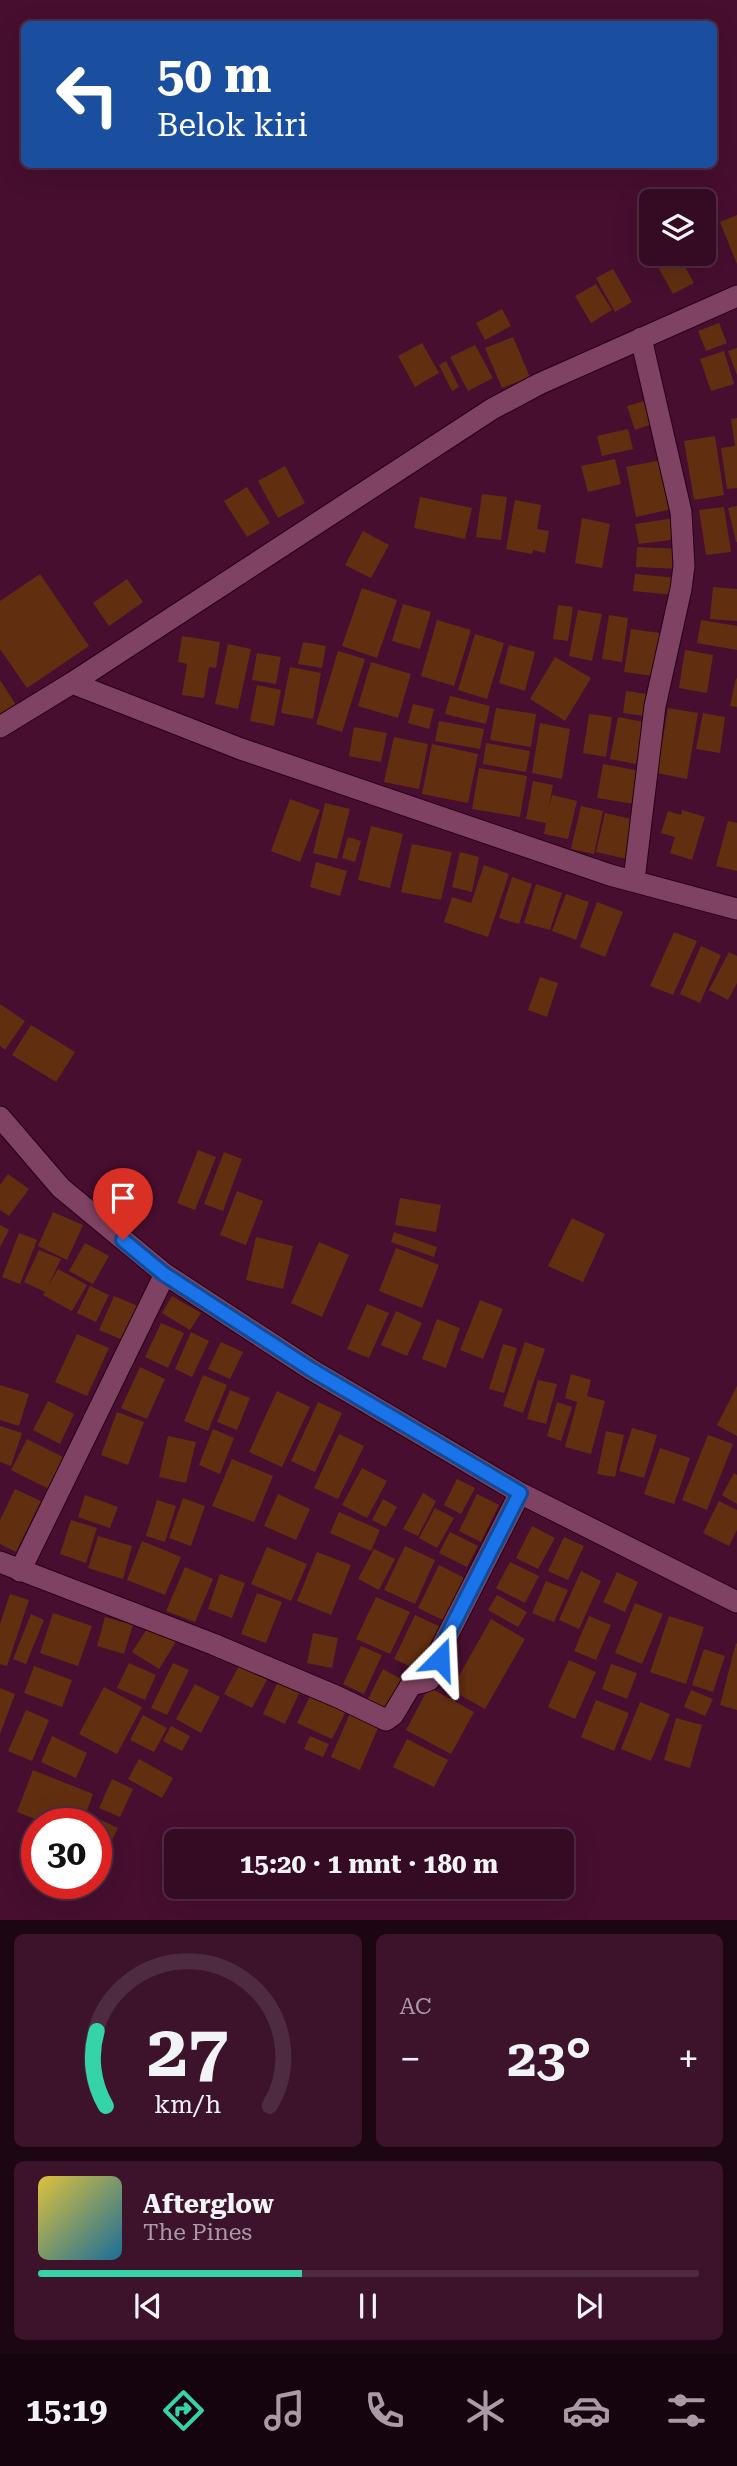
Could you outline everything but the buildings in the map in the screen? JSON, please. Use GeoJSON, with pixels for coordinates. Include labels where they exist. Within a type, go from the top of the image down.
{"type":"FeatureCollection","features":[{"type":"Feature","properties":{"kind":"street"},"geometry":{"type":"LineString","coordinates":[[0,727],[72,683],[492,408],[737,296]]}},
{"type":"Feature","properties":{"kind":"street"},"geometry":{"type":"LineString","coordinates":[[634,880],[656,706],[681,589],[684,556],[681,513],[641,338]]}},
{"type":"Feature","properties":{"kind":"street"},"geometry":{"type":"LineString","coordinates":[[72,683],[241,749],[610,875],[737,909]]}},
{"type":"Feature","properties":{"kind":"street"},"geometry":{"type":"LineString","coordinates":[[0,1116],[61,1188],[164,1274],[312,1370],[520,1493],[737,1602]]}},
{"type":"Feature","properties":{"kind":"street"},"geometry":{"type":"LineString","coordinates":[[20,1571],[164,1274]]}},
{"type":"Feature","properties":{"kind":"street"},"geometry":{"type":"LineString","coordinates":[[0,1563],[213,1644],[386,1720],[393,1715],[411,1685],[427,1681],[432,1676],[440,1661],[440,1650],[520,1493]]}},
{"type":"Feature","properties":{"kind":"route"},"geometry":{"type":"LineString","coordinates":[[123,1240],[164,1274],[312,1370],[520,1493],[440,1650],[440,1659]]}}]}
